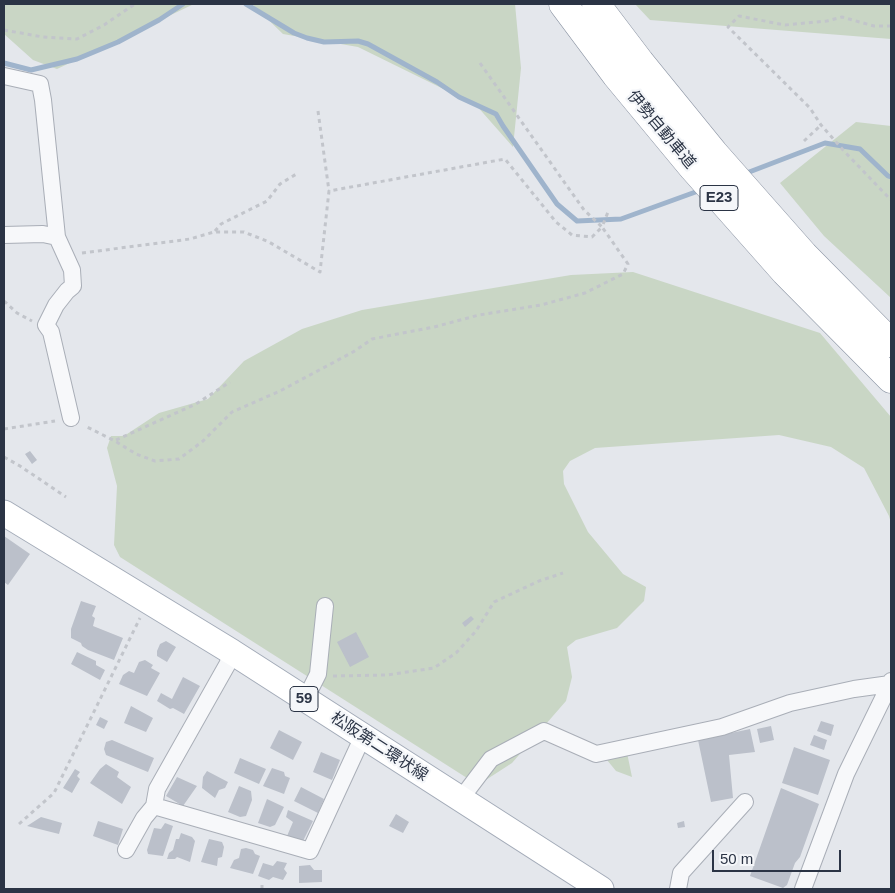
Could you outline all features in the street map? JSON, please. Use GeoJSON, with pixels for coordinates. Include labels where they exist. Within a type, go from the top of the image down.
{"type":"FeatureCollection","features":[{"type":"Feature","properties":{"kind":"highway","name":"伊勢自動車道"},"geometry":{"type":"LineString","coordinates":[[563,4],[616,74],[693,168],[785,272],[891,379]]}},
{"type":"Feature","properties":{"kind":"highway","name":"伊勢自動車道"},"geometry":{"type":"LineString","coordinates":[[596,4],[714,153],[804,255],[891,344]]}},
{"type":"Feature","properties":{"kind":"main road","name":"松阪第二環状線"},"geometry":{"type":"LineString","coordinates":[[4,513],[232,652],[600,889]]}},
{"type":"Feature","properties":{"kind":"street"},"geometry":{"type":"LineString","coordinates":[[4,76],[40,84],[57,237],[72,270],[73,286],[66,291],[56,305],[46,324],[51,332],[71,418]]}},
{"type":"Feature","properties":{"kind":"street"},"geometry":{"type":"LineString","coordinates":[[4,235],[43,234],[57,237]]}},
{"type":"Feature","properties":{"kind":"street"},"geometry":{"type":"LineString","coordinates":[[306,700],[318,674],[325,606]]}},
{"type":"Feature","properties":{"kind":"street"},"geometry":{"type":"LineString","coordinates":[[126,850],[144,818],[154,806],[157,789],[227,665],[232,652]]}},
{"type":"Feature","properties":{"kind":"street"},"geometry":{"type":"LineString","coordinates":[[462,801],[466,792],[491,760],[544,731],[596,754],[722,727],[790,703],[854,688],[890,682]]}},
{"type":"Feature","properties":{"kind":"street"},"geometry":{"type":"LineString","coordinates":[[803,889],[846,774],[890,682]]}},
{"type":"Feature","properties":{"kind":"street"},"geometry":{"type":"LineString","coordinates":[[154,806],[310,851],[363,736]]}},
{"type":"Feature","properties":{"kind":"street"},"geometry":{"type":"LineString","coordinates":[[678,889],[681,873],[745,802]]}},
{"type":"Feature","properties":{"kind":"path"},"geometry":{"type":"LineString","coordinates":[[4,30],[43,37],[77,39],[104,25],[135,4]]}},
{"type":"Feature","properties":{"kind":"path"},"geometry":{"type":"LineString","coordinates":[[891,26],[874,26],[842,17],[828,21],[785,25],[739,16],[728,27],[810,108],[821,125],[843,150],[891,200]]}},
{"type":"Feature","properties":{"kind":"path"},"geometry":{"type":"LineString","coordinates":[[4,429],[71,418],[115,440],[136,454],[155,462],[178,459],[203,441],[232,412],[280,391],[353,352],[372,339],[434,327],[479,315],[541,305],[585,293],[623,274],[628,264],[602,227],[584,210],[480,63]]}},
{"type":"Feature","properties":{"kind":"path"},"geometry":{"type":"LineString","coordinates":[[66,255],[190,239],[214,232],[244,232],[268,242],[320,272],[329,190],[318,111]]}},
{"type":"Feature","properties":{"kind":"path"},"geometry":{"type":"LineString","coordinates":[[804,141],[821,125]]}},
{"type":"Feature","properties":{"kind":"path"},"geometry":{"type":"LineString","coordinates":[[329,190],[505,159],[556,222],[572,235],[592,238],[602,227],[608,212]]}},
{"type":"Feature","properties":{"kind":"path"},"geometry":{"type":"LineString","coordinates":[[214,232],[221,224],[267,201],[280,184],[298,173]]}},
{"type":"Feature","properties":{"kind":"path"},"geometry":{"type":"LineString","coordinates":[[4,302],[17,313],[43,328],[46,324]]}},
{"type":"Feature","properties":{"kind":"path"},"geometry":{"type":"LineString","coordinates":[[115,440],[196,404],[230,382]]}},
{"type":"Feature","properties":{"kind":"path"},"geometry":{"type":"LineString","coordinates":[[4,458],[20,466],[66,497]]}},
{"type":"Feature","properties":{"kind":"path"},"geometry":{"type":"LineString","coordinates":[[318,674],[329,676],[387,675],[434,668],[456,653],[476,631],[494,602],[539,581],[564,573]]}},
{"type":"Feature","properties":{"kind":"path"},"geometry":{"type":"LineString","coordinates":[[19,824],[54,793],[149,602]]}},
{"type":"Feature","properties":{"kind":"path"},"geometry":{"type":"LineString","coordinates":[[262,883],[262,889]]}},
{"type":"Feature","properties":{"kind":"green space"},"geometry":{"type":"Polygon","coordinates":[[[4,4],[194,4],[57,69],[33,60],[4,34],[4,4]]]}},
{"type":"Feature","properties":{"kind":"green space"},"geometry":{"type":"Polygon","coordinates":[[[252,4],[515,4],[521,68],[513,147],[476,105],[358,47],[283,34],[252,4]]]}},
{"type":"Feature","properties":{"kind":"green space"},"geometry":{"type":"Polygon","coordinates":[[[635,4],[891,4],[891,39],[650,20],[635,4]]]}},
{"type":"Feature","properties":{"kind":"green space"},"geometry":{"type":"Polygon","coordinates":[[[856,122],[891,126],[891,298],[824,236],[780,183],[856,122]]]}},
{"type":"Feature","properties":{"kind":"green space"},"geometry":{"type":"Polygon","coordinates":[[[633,272],[820,333],[891,417],[891,523],[864,468],[831,447],[779,435],[595,448],[570,461],[563,471],[564,484],[588,532],[623,574],[646,587],[644,601],[617,628],[576,640],[567,647],[572,677],[566,701],[512,763],[478,785],[120,557],[114,545],[117,486],[107,448],[111,436],[124,436],[159,413],[208,399],[244,361],[302,329],[362,310],[571,275],[633,272]]]}},
{"type":"Feature","properties":{"kind":"green space"},"geometry":{"type":"Polygon","coordinates":[[[625,743],[632,777],[616,771],[598,749],[625,743]]]}},
{"type":"Feature","properties":{"kind":"building"},"geometry":{"type":"Polygon","coordinates":[[[30,451],[37,460],[32,464],[25,454],[30,451]]]}},
{"type":"Feature","properties":{"kind":"building"},"geometry":{"type":"Polygon","coordinates":[[[4,536],[30,554],[8,585],[4,582],[4,536]]]}},
{"type":"Feature","properties":{"kind":"building"},"geometry":{"type":"Polygon","coordinates":[[[81,601],[96,606],[92,616],[95,618],[93,626],[123,638],[114,660],[88,650],[81,643],[71,638],[71,629],[81,601]]]}},
{"type":"Feature","properties":{"kind":"building"},"geometry":{"type":"Polygon","coordinates":[[[471,616],[474,619],[465,627],[462,623],[471,616]]]}},
{"type":"Feature","properties":{"kind":"building"},"geometry":{"type":"Polygon","coordinates":[[[356,632],[369,657],[350,667],[337,642],[356,632]]]}},
{"type":"Feature","properties":{"kind":"building"},"geometry":{"type":"Polygon","coordinates":[[[166,641],[176,647],[167,662],[157,656],[160,644],[166,641]]]}},
{"type":"Feature","properties":{"kind":"building"},"geometry":{"type":"Polygon","coordinates":[[[77,652],[96,661],[96,665],[105,670],[100,680],[71,664],[77,652]]]}},
{"type":"Feature","properties":{"kind":"building"},"geometry":{"type":"Polygon","coordinates":[[[145,660],[153,665],[151,668],[160,673],[147,696],[119,684],[123,675],[129,671],[134,673],[139,662],[145,660]]]}},
{"type":"Feature","properties":{"kind":"building"},"geometry":{"type":"Polygon","coordinates":[[[183,677],[200,686],[184,714],[173,708],[170,709],[157,701],[161,693],[172,699],[183,677]]]}},
{"type":"Feature","properties":{"kind":"building"},"geometry":{"type":"Polygon","coordinates":[[[131,706],[153,718],[146,732],[124,723],[131,706]]]}},
{"type":"Feature","properties":{"kind":"building"},"geometry":{"type":"Polygon","coordinates":[[[100,717],[108,721],[104,729],[96,725],[100,717]]]}},
{"type":"Feature","properties":{"kind":"building"},"geometry":{"type":"Polygon","coordinates":[[[821,721],[834,725],[831,736],[817,731],[821,721]]]}},
{"type":"Feature","properties":{"kind":"building"},"geometry":{"type":"Polygon","coordinates":[[[771,726],[774,740],[760,743],[757,729],[771,726]]]}},
{"type":"Feature","properties":{"kind":"building"},"geometry":{"type":"Polygon","coordinates":[[[750,729],[755,752],[729,755],[733,798],[711,802],[698,740],[750,729]]]}},
{"type":"Feature","properties":{"kind":"building"},"geometry":{"type":"Polygon","coordinates":[[[279,730],[302,742],[293,760],[270,748],[279,730]]]}},
{"type":"Feature","properties":{"kind":"building"},"geometry":{"type":"Polygon","coordinates":[[[814,735],[827,740],[824,750],[810,745],[814,735]]]}},
{"type":"Feature","properties":{"kind":"building"},"geometry":{"type":"Polygon","coordinates":[[[112,740],[154,758],[148,772],[106,755],[104,749],[106,742],[112,740]]]}},
{"type":"Feature","properties":{"kind":"building"},"geometry":{"type":"Polygon","coordinates":[[[794,747],[830,760],[818,795],[782,783],[794,747]]]}},
{"type":"Feature","properties":{"kind":"building"},"geometry":{"type":"Polygon","coordinates":[[[321,752],[340,760],[332,780],[313,772],[321,752]]]}},
{"type":"Feature","properties":{"kind":"building"},"geometry":{"type":"Polygon","coordinates":[[[240,758],[266,769],[259,784],[234,773],[240,758]]]}},
{"type":"Feature","properties":{"kind":"building"},"geometry":{"type":"Polygon","coordinates":[[[106,764],[119,772],[117,777],[131,787],[122,804],[90,783],[106,764]]]}},
{"type":"Feature","properties":{"kind":"building"},"geometry":{"type":"Polygon","coordinates":[[[272,768],[284,772],[285,776],[290,778],[284,794],[263,786],[272,768]]]}},
{"type":"Feature","properties":{"kind":"building"},"geometry":{"type":"Polygon","coordinates":[[[75,769],[80,772],[77,776],[80,779],[72,793],[63,788],[75,769]]]}},
{"type":"Feature","properties":{"kind":"building"},"geometry":{"type":"Polygon","coordinates":[[[207,771],[228,782],[225,788],[219,790],[215,798],[202,788],[203,777],[207,771]]]}},
{"type":"Feature","properties":{"kind":"building"},"geometry":{"type":"Polygon","coordinates":[[[177,777],[197,786],[183,806],[166,796],[177,777]]]}},
{"type":"Feature","properties":{"kind":"building"},"geometry":{"type":"Polygon","coordinates":[[[239,786],[251,791],[252,800],[246,816],[240,817],[228,812],[239,786]]]}},
{"type":"Feature","properties":{"kind":"building"},"geometry":{"type":"Polygon","coordinates":[[[301,787],[324,799],[318,813],[294,801],[301,787]]]}},
{"type":"Feature","properties":{"kind":"building"},"geometry":{"type":"Polygon","coordinates":[[[781,788],[819,804],[800,857],[795,863],[787,885],[783,888],[750,876],[781,788]]]}},
{"type":"Feature","properties":{"kind":"building"},"geometry":{"type":"Polygon","coordinates":[[[267,799],[284,807],[275,825],[270,827],[258,823],[267,799]]]}},
{"type":"Feature","properties":{"kind":"building"},"geometry":{"type":"Polygon","coordinates":[[[288,810],[313,821],[303,841],[287,836],[293,822],[286,817],[288,810]]]}},
{"type":"Feature","properties":{"kind":"building"},"geometry":{"type":"Polygon","coordinates":[[[396,814],[409,822],[403,833],[389,826],[396,814]]]}},
{"type":"Feature","properties":{"kind":"building"},"geometry":{"type":"Polygon","coordinates":[[[41,817],[62,823],[59,834],[27,826],[41,817]]]}},
{"type":"Feature","properties":{"kind":"building"},"geometry":{"type":"Polygon","coordinates":[[[98,821],[123,829],[118,845],[93,836],[98,821]]]}},
{"type":"Feature","properties":{"kind":"building"},"geometry":{"type":"Polygon","coordinates":[[[684,821],[685,827],[678,828],[677,823],[684,821]]]}},
{"type":"Feature","properties":{"kind":"building"},"geometry":{"type":"Polygon","coordinates":[[[165,823],[173,826],[163,856],[148,854],[147,850],[154,828],[161,829],[165,823]]]}},
{"type":"Feature","properties":{"kind":"building"},"geometry":{"type":"Polygon","coordinates":[[[181,833],[192,837],[195,841],[190,862],[177,857],[175,859],[167,859],[169,853],[173,850],[176,839],[179,839],[181,833]]]}},
{"type":"Feature","properties":{"kind":"building"},"geometry":{"type":"Polygon","coordinates":[[[209,839],[222,842],[224,847],[222,857],[218,858],[217,866],[201,862],[209,839]]]}},
{"type":"Feature","properties":{"kind":"building"},"geometry":{"type":"Polygon","coordinates":[[[241,849],[253,850],[255,854],[260,856],[253,874],[230,868],[234,860],[239,858],[241,849]]]}},
{"type":"Feature","properties":{"kind":"building"},"geometry":{"type":"Polygon","coordinates":[[[277,861],[287,863],[284,869],[287,873],[283,880],[273,877],[269,880],[258,876],[263,863],[273,866],[277,861]]]}},
{"type":"Feature","properties":{"kind":"building"},"geometry":{"type":"Polygon","coordinates":[[[310,865],[314,870],[322,870],[322,882],[299,883],[299,866],[310,865]]]}},
{"type":"Feature","properties":{"kind":"waterway"},"geometry":{"type":"LineString","coordinates":[[4,63],[31,70],[77,59],[118,42],[159,20],[183,4]]}},
{"type":"Feature","properties":{"kind":"waterway"},"geometry":{"type":"LineString","coordinates":[[246,4],[294,33],[307,38],[324,42],[358,41],[368,44],[437,82],[459,97],[496,114],[557,204],[577,221],[621,219],[701,190]]}},
{"type":"Feature","properties":{"kind":"waterway"},"geometry":{"type":"LineString","coordinates":[[744,174],[825,143],[860,149],[891,177]]}}]}
